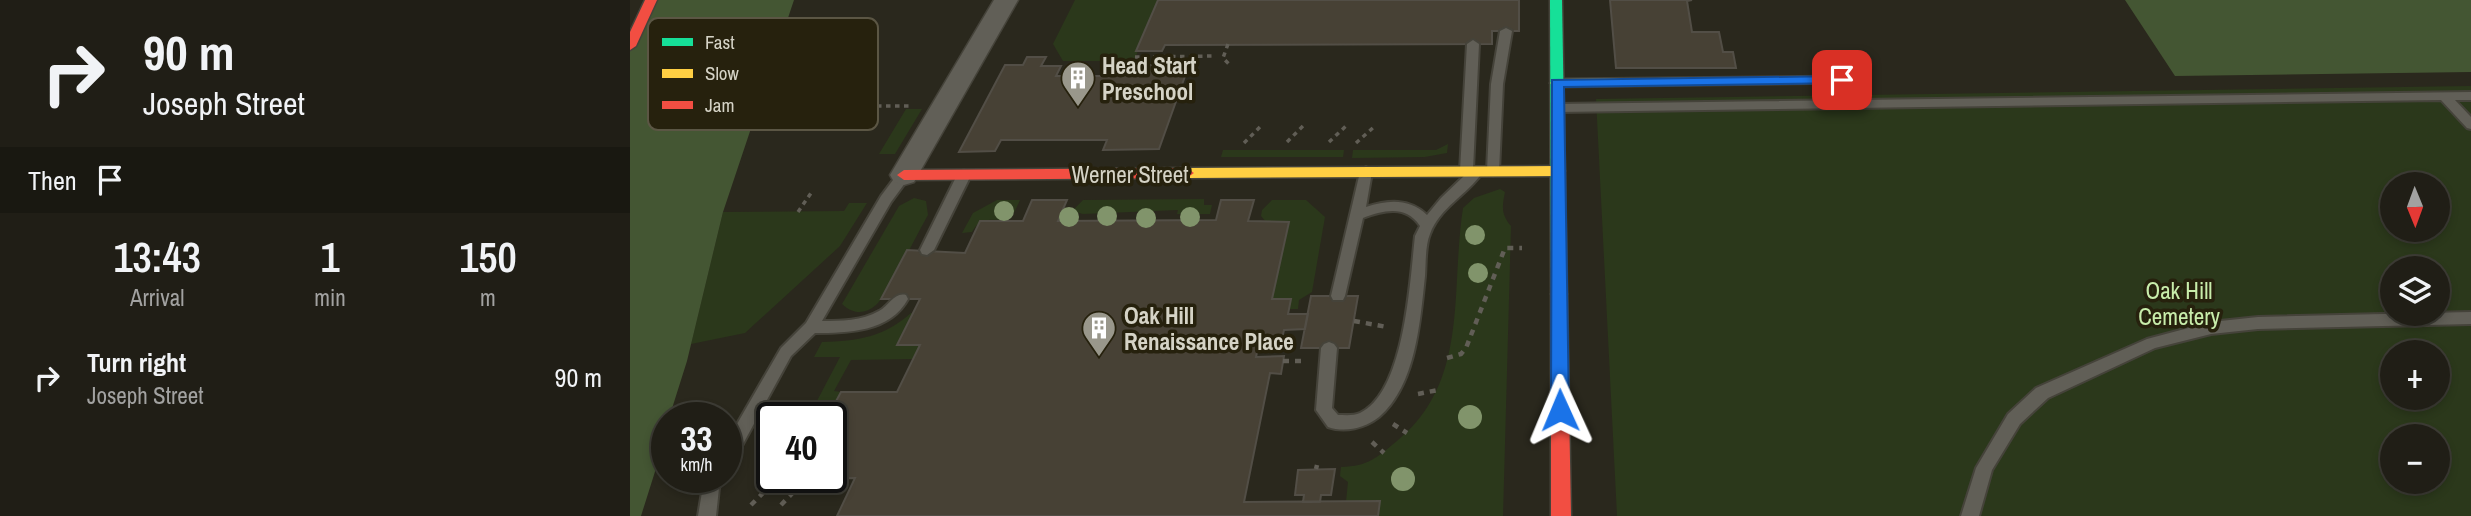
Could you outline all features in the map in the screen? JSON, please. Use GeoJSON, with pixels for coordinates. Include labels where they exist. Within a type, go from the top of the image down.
{"type":"FeatureCollection","features":[{"type":"Feature","properties":{"kind":"main road"},"geometry":{"type":"LineString","coordinates":[[630,46],[651,0]]}},
{"type":"Feature","properties":{"kind":"main road"},"geometry":{"type":"LineString","coordinates":[[1556,0],[1561,516]]}},
{"type":"Feature","properties":{"kind":"main road"},"geometry":{"type":"LineString","coordinates":[[1557,83],[1842,80]]}},
{"type":"Feature","properties":{"kind":"main road","name":"Werner Street"},"geometry":{"type":"LineString","coordinates":[[904,175],[1558,171]]}},
{"type":"Feature","properties":{"kind":"street"},"geometry":{"type":"LineString","coordinates":[[904,175],[1006,0]]}},
{"type":"Feature","properties":{"kind":"lane"},"geometry":{"type":"LineString","coordinates":[[1329,348],[1325,410],[1334,422],[1351,423],[1366,418],[1387,400],[1404,366],[1422,236],[1427,225],[1447,198],[1479,171],[1506,31]]}},
{"type":"Feature","properties":{"kind":"lane"},"geometry":{"type":"LineString","coordinates":[[1473,44],[1479,171]]}},
{"type":"Feature","properties":{"kind":"lane"},"geometry":{"type":"LineString","coordinates":[[1556,108],[2471,96]]}},
{"type":"Feature","properties":{"kind":"lane"},"geometry":{"type":"LineString","coordinates":[[2445,97],[2471,125]]}},
{"type":"Feature","properties":{"kind":"lane"},"geometry":{"type":"LineString","coordinates":[[1338,296],[1359,214],[1366,172]]}},
{"type":"Feature","properties":{"kind":"lane"},"geometry":{"type":"LineString","coordinates":[[742,430],[786,352],[811,327],[886,199],[904,175]]}},
{"type":"Feature","properties":{"kind":"lane"},"geometry":{"type":"LineString","coordinates":[[927,250],[964,175]]}},
{"type":"Feature","properties":{"kind":"lane"},"geometry":{"type":"LineString","coordinates":[[1359,214],[1376,207],[1412,208],[1421,214],[1427,225]]}},
{"type":"Feature","properties":{"kind":"lane"},"geometry":{"type":"LineString","coordinates":[[811,327],[845,327],[873,320],[897,306],[901,299]]}},
{"type":"Feature","properties":{"kind":"lane"},"geometry":{"type":"LineString","coordinates":[[1970,516],[1984,468],[2014,419],[2042,393],[2152,343],[2211,328],[2259,323],[2471,318]]}},
{"type":"Feature","properties":{"kind":"lane"},"geometry":{"type":"LineString","coordinates":[[707,516],[710,493]]}},
{"type":"Feature","properties":{"kind":"path"},"geometry":{"type":"LineString","coordinates":[[1228,44],[1223,58],[1230,65]]}},
{"type":"Feature","properties":{"kind":"path"},"geometry":{"type":"LineString","coordinates":[[1135,57],[1215,56]]}},
{"type":"Feature","properties":{"kind":"path"},"geometry":{"type":"LineString","coordinates":[[878,106],[908,106]]}},
{"type":"Feature","properties":{"kind":"path"},"geometry":{"type":"LineString","coordinates":[[1236,151],[1261,126]]}},
{"type":"Feature","properties":{"kind":"path"},"geometry":{"type":"LineString","coordinates":[[1280,150],[1303,126]]}},
{"type":"Feature","properties":{"kind":"path"},"geometry":{"type":"LineString","coordinates":[[1321,150],[1346,126]]}},
{"type":"Feature","properties":{"kind":"path"},"geometry":{"type":"LineString","coordinates":[[1349,150],[1375,126]]}},
{"type":"Feature","properties":{"kind":"path"},"geometry":{"type":"LineString","coordinates":[[798,212],[811,192]]}},
{"type":"Feature","properties":{"kind":"path"},"geometry":{"type":"LineString","coordinates":[[1447,358],[1461,354],[1466,348],[1505,248],[1522,248]]}},
{"type":"Feature","properties":{"kind":"path"},"geometry":{"type":"LineString","coordinates":[[1354,321],[1365,321]]}},
{"type":"Feature","properties":{"kind":"path"},"geometry":{"type":"LineString","coordinates":[[1283,361],[1303,361]]}},
{"type":"Feature","properties":{"kind":"path"},"geometry":{"type":"LineString","coordinates":[[751,505],[763,493]]}},
{"type":"Feature","properties":{"kind":"path"},"geometry":{"type":"LineString","coordinates":[[781,505],[793,493]]}},
{"type":"Feature","properties":{"kind":"green space"},"geometry":{"type":"Polygon","coordinates":[[[651,0],[794,0],[788,18],[648,18],[648,130],[750,130],[723,212],[687,361],[674,402],[651,402],[651,484],[641,516],[630,516],[630,46],[651,0]]]}},
{"type":"Feature","properties":{"kind":"green space"},"geometry":{"type":"Polygon","coordinates":[[[1075,0],[1158,0],[1134,61],[1063,61],[1053,44],[1075,0]]]}},
{"type":"Feature","properties":{"kind":"green space"},"geometry":{"type":"Polygon","coordinates":[[[2125,0],[2471,0],[2471,72],[2175,76],[2125,0]]]}},
{"type":"Feature","properties":{"kind":"green space","name":"Oak Hill Cemetery"},"geometry":{"type":"Polygon","coordinates":[[[2471,86],[2471,516],[1617,516],[1596,99],[2471,86]]]}},
{"type":"Feature","properties":{"kind":"green space"},"geometry":{"type":"Polygon","coordinates":[[[906,109],[922,109],[895,154],[879,154],[906,109]]]}},
{"type":"Feature","properties":{"kind":"green space"},"geometry":{"type":"Polygon","coordinates":[[[1448,144],[1447,153],[1425,157],[1352,158],[1353,150],[1436,150],[1448,144]]]}},
{"type":"Feature","properties":{"kind":"green space"},"geometry":{"type":"Polygon","coordinates":[[[1223,150],[1344,150],[1343,157],[1221,157],[1223,150]]]}},
{"type":"Feature","properties":{"kind":"green space"},"geometry":{"type":"Polygon","coordinates":[[[1500,189],[1505,192],[1503,210],[1511,226],[1503,516],[1378,516],[1346,502],[1348,482],[1340,476],[1341,467],[1372,460],[1397,441],[1420,417],[1436,391],[1447,363],[1452,333],[1463,208],[1474,198],[1500,189]]]}},
{"type":"Feature","properties":{"kind":"green space"},"geometry":{"type":"Polygon","coordinates":[[[914,198],[926,201],[928,215],[895,277],[872,308],[863,312],[850,310],[842,304],[899,206],[914,198]]]}},
{"type":"Feature","properties":{"kind":"green space"},"geometry":{"type":"Polygon","coordinates":[[[1204,199],[1204,205],[1212,205],[1210,214],[1177,214],[1178,210],[1083,214],[1072,211],[1083,200],[1204,199]]]}},
{"type":"Feature","properties":{"kind":"green space"},"geometry":{"type":"Polygon","coordinates":[[[997,200],[1020,200],[1015,211],[1006,220],[986,220],[978,224],[972,232],[962,233],[973,213],[997,200]]]}},
{"type":"Feature","properties":{"kind":"green space"},"geometry":{"type":"Polygon","coordinates":[[[1272,200],[1306,200],[1325,217],[1312,292],[1299,300],[1298,309],[1289,309],[1291,299],[1272,299],[1289,222],[1266,222],[1261,216],[1262,210],[1272,200]]]}},
{"type":"Feature","properties":{"kind":"green space"},"geometry":{"type":"Polygon","coordinates":[[[849,203],[867,203],[840,246],[745,333],[691,344],[723,212],[844,211],[849,203]]]}},
{"type":"Feature","properties":{"kind":"green space"},"geometry":{"type":"Polygon","coordinates":[[[913,313],[920,345],[913,359],[851,360],[834,391],[841,392],[836,402],[816,402],[840,357],[814,357],[822,342],[870,336],[913,313]]]}},
{"type":"Feature","properties":{"kind":"building"},"geometry":{"type":"Polygon","coordinates":[[[1158,0],[1519,0],[1519,31],[1492,31],[1492,44],[1165,45],[1162,51],[1136,51],[1158,0]]]}},
{"type":"Feature","properties":{"kind":"building"},"geometry":{"type":"Polygon","coordinates":[[[1610,0],[1692,0],[1687,1],[1692,32],[1719,32],[1723,52],[1733,52],[1736,68],[1616,68],[1610,0]]]}},
{"type":"Feature","properties":{"kind":"building","name":"Head Start Preschool"},"geometry":{"type":"Polygon","coordinates":[[[1027,57],[1046,57],[1041,66],[1061,66],[1056,76],[1120,76],[1124,65],[1189,65],[1159,149],[1103,150],[1107,140],[1001,140],[995,151],[959,152],[1005,65],[1023,65],[1027,57]]]}},
{"type":"Feature","properties":{"kind":"building","name":"Oak Hill Renaissance Place"},"geometry":{"type":"Polygon","coordinates":[[[1032,200],[1067,200],[1058,221],[1216,220],[1221,200],[1254,200],[1248,221],[1289,222],[1272,299],[1291,299],[1288,314],[1308,314],[1305,329],[1284,330],[1281,343],[1259,343],[1256,357],[1284,356],[1281,374],[1270,373],[1244,502],[1380,501],[1378,516],[837,516],[855,478],[847,478],[847,402],[836,402],[841,392],[897,392],[920,345],[897,345],[920,299],[881,299],[907,250],[965,253],[980,221],[1023,221],[1032,200]]]}},
{"type":"Feature","properties":{"kind":"building"},"geometry":{"type":"Polygon","coordinates":[[[1311,296],[1358,296],[1349,348],[1301,348],[1311,296]]]}},
{"type":"Feature","properties":{"kind":"building"},"geometry":{"type":"Polygon","coordinates":[[[1335,469],[1331,495],[1321,495],[1320,502],[1303,502],[1304,495],[1295,495],[1298,470],[1335,469]]]}},
{"type":"Feature","properties":{"kind":"traffic: fast"},"geometry":{"type":"LineString","coordinates":[[1556,0],[1559,294]]}},
{"type":"Feature","properties":{"kind":"traffic: slow"},"geometry":{"type":"LineString","coordinates":[[1557,83],[1842,80]]}},
{"type":"Feature","properties":{"kind":"traffic: slow"},"geometry":{"type":"LineString","coordinates":[[1187,173],[1558,171]]}},
{"type":"Feature","properties":{"kind":"traffic: jam"},"geometry":{"type":"LineString","coordinates":[[630,46],[651,0]]}},
{"type":"Feature","properties":{"kind":"traffic: jam"},"geometry":{"type":"LineString","coordinates":[[904,175],[1187,173]]}},
{"type":"Feature","properties":{"kind":"traffic: jam"},"geometry":{"type":"LineString","coordinates":[[1559,294],[1561,516]]}},
{"type":"Feature","properties":{"kind":"place","name":"Head Start Preschool"},"geometry":{"type":"Point","coordinates":[1078,108]}},
{"type":"Feature","properties":{"kind":"place","name":"Oak Hill Renaissance Place"},"geometry":{"type":"Point","coordinates":[1099,358]}},
{"type":"Feature","properties":{"kind":"route"},"geometry":{"type":"LineString","coordinates":[[1560,410],[1557,83],[1842,80]]}}]}
